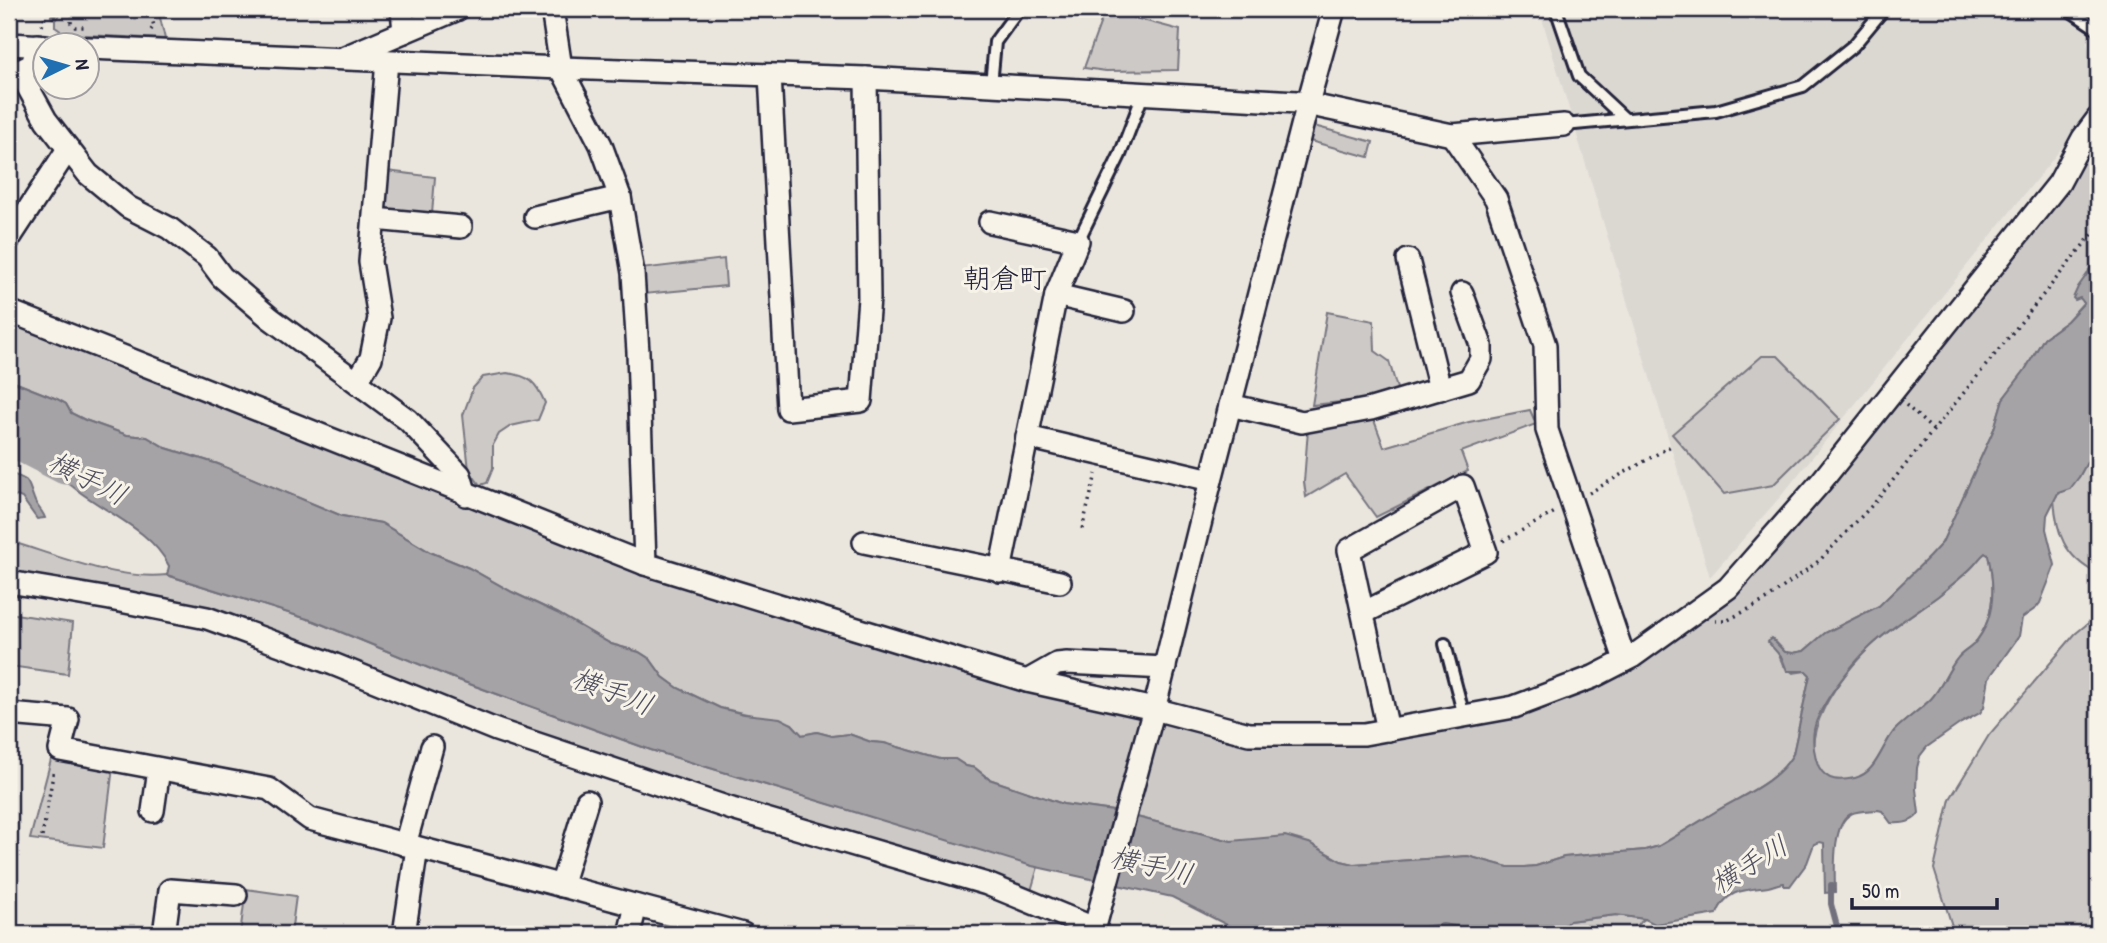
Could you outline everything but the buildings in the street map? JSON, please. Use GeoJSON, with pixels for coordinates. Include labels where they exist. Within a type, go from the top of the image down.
{"type":"FeatureCollection","features":[{"type":"Feature","properties":{"kind":"street"},"geometry":{"type":"LineString","coordinates":[[402,9],[404,32]]}},
{"type":"Feature","properties":{"kind":"street"},"geometry":{"type":"LineString","coordinates":[[340,59],[458,9]]}},
{"type":"Feature","properties":{"kind":"street"},"geometry":{"type":"LineString","coordinates":[[552,9],[561,68],[601,145],[620,197],[633,273],[645,564]]}},
{"type":"Feature","properties":{"kind":"street"},"geometry":{"type":"LineString","coordinates":[[9,582],[206,618],[333,664],[496,730],[732,809],[988,884],[1094,928],[1165,668],[1210,480],[1334,9]]}},
{"type":"Feature","properties":{"kind":"street"},"geometry":{"type":"LineString","coordinates":[[9,44],[32,45]]}},
{"type":"Feature","properties":{"kind":"street"},"geometry":{"type":"LineString","coordinates":[[102,49],[866,78],[1144,92],[1308,103],[1452,135],[1564,125]]}},
{"type":"Feature","properties":{"kind":"street"},"geometry":{"type":"LineString","coordinates":[[357,382],[371,358],[379,318],[370,262],[387,61]]}},
{"type":"Feature","properties":{"kind":"street"},"geometry":{"type":"LineString","coordinates":[[32,65],[14,74],[88,174],[128,207],[169,228],[207,257],[222,277],[270,318],[408,420],[460,475],[466,495]]}},
{"type":"Feature","properties":{"kind":"street"},"geometry":{"type":"LineString","coordinates":[[770,75],[788,409],[861,401],[869,298],[866,78]]}},
{"type":"Feature","properties":{"kind":"street"},"geometry":{"type":"LineString","coordinates":[[9,311],[645,564],[1027,681],[1152,716],[1249,734],[1364,734],[1514,707],[1593,677],[1625,660],[1728,588],[1821,482],[2059,183],[2083,138],[2098,118]]}},
{"type":"Feature","properties":{"kind":"street"},"geometry":{"type":"LineString","coordinates":[[1452,135],[1496,199],[1545,345],[1547,430],[1625,660]]}},
{"type":"Feature","properties":{"kind":"street"},"geometry":{"type":"LineString","coordinates":[[9,239],[68,149]]}},
{"type":"Feature","properties":{"kind":"street"},"geometry":{"type":"LineString","coordinates":[[535,217],[620,197]]}},
{"type":"Feature","properties":{"kind":"street"},"geometry":{"type":"LineString","coordinates":[[374,219],[461,228]]}},
{"type":"Feature","properties":{"kind":"street"},"geometry":{"type":"LineString","coordinates":[[990,222],[1077,241],[1056,295],[1000,571]]}},
{"type":"Feature","properties":{"kind":"street"},"geometry":{"type":"LineString","coordinates":[[1408,260],[1440,389]]}},
{"type":"Feature","properties":{"kind":"street"},"geometry":{"type":"LineString","coordinates":[[1230,405],[1302,422],[1371,410],[1469,380],[1481,359],[1481,345],[1462,293]]}},
{"type":"Feature","properties":{"kind":"street"},"geometry":{"type":"LineString","coordinates":[[1056,295],[1124,311]]}},
{"type":"Feature","properties":{"kind":"street"},"geometry":{"type":"LineString","coordinates":[[1027,437],[1210,480]]}},
{"type":"Feature","properties":{"kind":"street"},"geometry":{"type":"LineString","coordinates":[[1363,613],[1486,552],[1463,486],[1349,550],[1388,730]]}},
{"type":"Feature","properties":{"kind":"street"},"geometry":{"type":"LineString","coordinates":[[864,542],[1060,582]]}},
{"type":"Feature","properties":{"kind":"street"},"geometry":{"type":"LineString","coordinates":[[1027,681],[1057,664],[1067,663],[1165,668]]}},
{"type":"Feature","properties":{"kind":"street"},"geometry":{"type":"LineString","coordinates":[[9,714],[68,719],[60,750],[269,789],[310,819],[743,934]]}},
{"type":"Feature","properties":{"kind":"street"},"geometry":{"type":"LineString","coordinates":[[404,934],[411,846],[432,747]]}},
{"type":"Feature","properties":{"kind":"street"},"geometry":{"type":"LineString","coordinates":[[153,811],[159,769]]}},
{"type":"Feature","properties":{"kind":"street"},"geometry":{"type":"LineString","coordinates":[[561,886],[587,801]]}},
{"type":"Feature","properties":{"kind":"street"},"geometry":{"type":"LineString","coordinates":[[164,934],[170,890],[236,895]]}},
{"type":"Feature","properties":{"kind":"street"},"geometry":{"type":"LineString","coordinates":[[629,934],[636,906]]}},
{"type":"Feature","properties":{"kind":"lane"},"geometry":{"type":"LineString","coordinates":[[991,85],[995,42],[1019,9]]}},
{"type":"Feature","properties":{"kind":"lane"},"geometry":{"type":"LineString","coordinates":[[1556,9],[1579,76],[1625,119]]}},
{"type":"Feature","properties":{"kind":"lane"},"geometry":{"type":"LineString","coordinates":[[1564,125],[1716,111],[1803,86],[1854,45],[1884,9]]}},
{"type":"Feature","properties":{"kind":"lane"},"geometry":{"type":"LineString","coordinates":[[2068,9],[2098,29]]}},
{"type":"Feature","properties":{"kind":"lane"},"geometry":{"type":"LineString","coordinates":[[1077,241],[1120,155],[1144,92]]}},
{"type":"Feature","properties":{"kind":"lane"},"geometry":{"type":"LineString","coordinates":[[1444,644],[1464,716]]}},
{"type":"Feature","properties":{"kind":"path"},"geometry":{"type":"LineString","coordinates":[[138,30],[152,30],[154,26],[149,9]]}},
{"type":"Feature","properties":{"kind":"path"},"geometry":{"type":"LineString","coordinates":[[1695,612],[1711,621],[1726,621],[1766,600],[1821,560],[1877,500],[2098,227]]}},
{"type":"Feature","properties":{"kind":"path"},"geometry":{"type":"LineString","coordinates":[[1892,393],[1933,429]]}},
{"type":"Feature","properties":{"kind":"path"},"geometry":{"type":"LineString","coordinates":[[1082,529],[1100,454]]}},
{"type":"Feature","properties":{"kind":"path"},"geometry":{"type":"LineString","coordinates":[[42,837],[52,776],[60,750]]}},
{"type":"Feature","properties":{"kind":"path"},"geometry":{"type":"LineString","coordinates":[[1166,934],[1209,929]]}},
{"type":"Feature","properties":{"kind":"shaded area"},"geometry":{"type":"Polygon","coordinates":[[[64,9],[158,9],[165,39],[102,36],[102,32],[62,32],[55,27],[55,20],[64,9]]]}},
{"type":"Feature","properties":{"kind":"shaded area"},"geometry":{"type":"Polygon","coordinates":[[[1539,9],[2098,9],[2098,19],[2087,43],[2098,81],[2098,103],[1781,496],[1710,577],[1539,9]]]}},
{"type":"Feature","properties":{"kind":"shaded area"},"geometry":{"type":"Polygon","coordinates":[[[1105,10],[1180,30],[1178,70],[1106,71],[1084,68],[1105,10]]]}},
{"type":"Feature","properties":{"kind":"shaded area"},"geometry":{"type":"Polygon","coordinates":[[[2098,118],[2098,259],[2089,270],[2080,298],[2084,302],[2067,321],[2044,338],[2003,399],[1994,429],[1942,543],[1929,557],[1879,606],[1825,633],[1804,651],[1785,652],[1772,638],[1783,665],[1793,673],[1806,671],[1810,675],[1793,754],[1786,764],[1758,788],[1659,846],[1645,850],[1564,857],[1536,866],[1508,867],[1467,856],[1354,864],[1341,861],[1309,843],[1231,841],[1113,811],[1063,804],[989,779],[975,768],[955,759],[940,759],[849,734],[832,736],[817,732],[802,735],[792,724],[720,708],[678,688],[663,677],[650,659],[639,652],[611,644],[469,568],[430,552],[381,523],[342,516],[218,464],[166,448],[147,437],[127,435],[85,420],[71,413],[66,404],[57,399],[9,380],[9,311],[645,564],[1249,734],[1446,719],[1625,660],[1728,588],[2098,118]]]}},
{"type":"Feature","properties":{"kind":"shaded area"},"geometry":{"type":"Polygon","coordinates":[[[1314,126],[1373,142],[1369,157],[1310,141],[1314,126]]]}},
{"type":"Feature","properties":{"kind":"shaded area"},"geometry":{"type":"Polygon","coordinates":[[[387,171],[435,177],[432,214],[383,209],[387,171]]]}},
{"type":"Feature","properties":{"kind":"shaded area"},"geometry":{"type":"Polygon","coordinates":[[[724,259],[726,286],[644,294],[640,269],[724,259]]]}},
{"type":"Feature","properties":{"kind":"shaded area"},"geometry":{"type":"Polygon","coordinates":[[[1327,312],[1374,321],[1375,351],[1389,361],[1398,392],[1370,399],[1312,405],[1327,312]]]}},
{"type":"Feature","properties":{"kind":"shaded area"},"geometry":{"type":"Polygon","coordinates":[[[1762,356],[1778,356],[1840,419],[1773,485],[1724,494],[1672,434],[1762,356]]]}},
{"type":"Feature","properties":{"kind":"shaded area"},"geometry":{"type":"Polygon","coordinates":[[[507,373],[531,381],[545,403],[538,420],[511,426],[499,434],[493,445],[493,468],[487,483],[480,485],[469,470],[463,415],[473,388],[483,377],[507,373]]]}},
{"type":"Feature","properties":{"kind":"shaded area"},"geometry":{"type":"Polygon","coordinates":[[[1530,410],[1536,424],[1461,452],[1468,471],[1376,517],[1345,474],[1306,497],[1304,482],[1308,429],[1372,415],[1384,447],[1469,422],[1530,410]]]}},
{"type":"Feature","properties":{"kind":"shaded area"},"geometry":{"type":"Polygon","coordinates":[[[2098,442],[2098,574],[2077,560],[2064,543],[2057,522],[2054,498],[2079,477],[2098,442]]]}},
{"type":"Feature","properties":{"kind":"shaded area"},"geometry":{"type":"Polygon","coordinates":[[[9,541],[107,570],[147,576],[167,575],[314,621],[453,678],[651,750],[1038,867],[1028,901],[732,809],[207,618],[9,582],[9,541]]]}},
{"type":"Feature","properties":{"kind":"shaded area"},"geometry":{"type":"Polygon","coordinates":[[[1985,553],[1990,566],[1992,602],[1981,635],[1959,657],[1931,699],[1895,730],[1866,773],[1842,780],[1825,776],[1816,761],[1813,745],[1817,726],[1824,708],[1847,673],[1878,640],[1957,581],[1985,553]]]}},
{"type":"Feature","properties":{"kind":"shaded area"},"geometry":{"type":"Polygon","coordinates":[[[9,613],[73,623],[68,674],[9,666],[9,613]]]}},
{"type":"Feature","properties":{"kind":"shaded area"},"geometry":{"type":"Polygon","coordinates":[[[2098,615],[2098,934],[1970,934],[1953,929],[1934,869],[1950,799],[1989,735],[2075,634],[2098,615]]]}},
{"type":"Feature","properties":{"kind":"shaded area"},"geometry":{"type":"Polygon","coordinates":[[[52,756],[113,767],[103,848],[30,839],[52,756]]]}},
{"type":"Feature","properties":{"kind":"shaded area"},"geometry":{"type":"Polygon","coordinates":[[[246,889],[296,896],[291,934],[240,934],[246,889]]]}},
{"type":"Feature","properties":{"kind":"shaded area"},"geometry":{"type":"Polygon","coordinates":[[[1616,915],[1645,919],[1633,928],[1630,934],[1555,934],[1569,921],[1616,915]]]}},
{"type":"Feature","properties":{"kind":"shaded area"},"geometry":{"type":"Polygon","coordinates":[[[1443,924],[1504,934],[1371,934],[1375,932],[1443,924]]]}},
{"type":"Feature","properties":{"kind":"water"},"geometry":{"type":"Polygon","coordinates":[[[2098,259],[2098,442],[2079,477],[2070,489],[2058,493],[2047,515],[2046,529],[2055,565],[2040,603],[2022,618],[2019,636],[1989,678],[1984,707],[1980,713],[1927,747],[1920,756],[1917,768],[1917,816],[1907,822],[1891,823],[1882,811],[1878,810],[1861,811],[1845,819],[1837,838],[1835,892],[1825,893],[1824,843],[1820,842],[1814,844],[1807,863],[1790,886],[1784,886],[1782,883],[1737,892],[1726,900],[1717,914],[1655,924],[1645,919],[1616,915],[1569,921],[1555,934],[1504,934],[1443,924],[1371,934],[1269,934],[1229,926],[1172,897],[1032,866],[651,750],[453,678],[314,621],[167,575],[169,566],[152,543],[77,490],[9,434],[9,380],[57,399],[66,404],[71,413],[85,420],[127,435],[147,437],[166,448],[218,464],[342,516],[381,523],[430,552],[469,568],[611,644],[639,652],[650,659],[663,677],[678,688],[720,708],[780,718],[792,724],[802,735],[817,732],[832,736],[849,734],[940,759],[955,759],[975,768],[989,779],[1063,804],[1113,811],[1231,841],[1285,836],[1309,843],[1341,861],[1354,864],[1468,856],[1508,867],[1524,867],[1564,857],[1645,850],[1659,846],[1778,773],[1793,754],[1810,675],[1806,671],[1787,671],[1782,658],[1768,642],[1771,638],[1785,652],[1804,651],[1825,633],[1879,606],[1942,543],[1994,429],[2003,399],[2044,338],[2067,321],[2084,303],[2080,298],[2073,298],[2098,259]],[[1985,553],[1957,581],[1878,640],[1837,686],[1822,709],[1813,734],[1819,767],[1830,778],[1855,778],[1868,771],[1890,736],[1931,699],[1959,657],[1981,635],[1992,602],[1988,555],[1985,553]]]}},
{"type":"Feature","properties":{"kind":"water"},"geometry":{"type":"Polygon","coordinates":[[[9,473],[27,481],[45,518],[37,519],[22,498],[17,496],[9,499],[9,473]]]}},
{"type":"Feature","properties":{"kind":"waterway"},"geometry":{"type":"LineString","coordinates":[[53,16],[57,9]]}},
{"type":"Feature","properties":{"kind":"waterway","name":"横手川"},"geometry":{"type":"LineString","coordinates":[[9,438],[65,467]]}},
{"type":"Feature","properties":{"kind":"waterway"},"geometry":{"type":"LineString","coordinates":[[1831,885],[1831,904],[1839,934]]}},
{"type":"Feature","properties":{"kind":"district","name":"朝倉町"},"geometry":{"type":"Point","coordinates":[1005,278]}}]}
